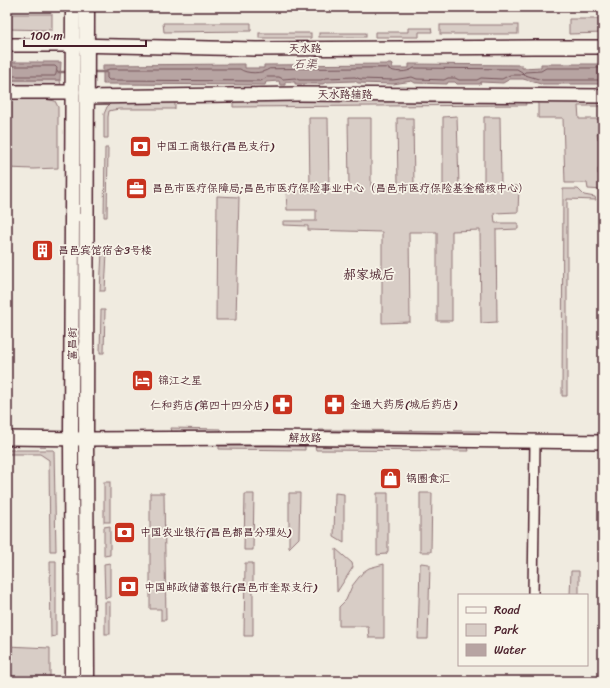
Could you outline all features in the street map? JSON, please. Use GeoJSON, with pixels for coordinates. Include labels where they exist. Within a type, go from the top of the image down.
{"type":"FeatureCollection","features":[{"type":"Feature","properties":{"kind":"main road","name":"富昌街"},"geometry":{"type":"LineString","coordinates":[[72,681],[71,438],[73,7]]}},
{"type":"Feature","properties":{"kind":"main road","name":"富昌街"},"geometry":{"type":"LineString","coordinates":[[87,7],[87,681]]}},
{"type":"Feature","properties":{"kind":"street","name":"天水路"},"geometry":{"type":"LineString","coordinates":[[7,46],[73,52],[87,46],[256,49],[603,47]]}},
{"type":"Feature","properties":{"kind":"street"},"geometry":{"type":"LineString","coordinates":[[7,92],[73,88]]}},
{"type":"Feature","properties":{"kind":"street","name":"天水路辅路"},"geometry":{"type":"LineString","coordinates":[[87,92],[603,96]]}},
{"type":"Feature","properties":{"kind":"street","name":"解放路"},"geometry":{"type":"LineString","coordinates":[[7,438],[270,438],[603,442]]}},
{"type":"Feature","properties":{"kind":"street"},"geometry":{"type":"LineString","coordinates":[[533,594],[535,441]]}},
{"type":"Feature","properties":{"kind":"green space"},"geometry":{"type":"Polygon","coordinates":[[[7,14],[52,14],[52,30],[7,29],[7,14]]]}},
{"type":"Feature","properties":{"kind":"green space"},"geometry":{"type":"Polygon","coordinates":[[[569,19],[603,19],[603,33],[569,34],[569,19]]]}},
{"type":"Feature","properties":{"kind":"green space"},"geometry":{"type":"Polygon","coordinates":[[[163,23],[251,23],[251,31],[164,32],[163,23]]]}},
{"type":"Feature","properties":{"kind":"green space"},"geometry":{"type":"Polygon","coordinates":[[[440,25],[518,25],[518,34],[440,34],[440,25]]]}},
{"type":"Feature","properties":{"kind":"green space"},"geometry":{"type":"Polygon","coordinates":[[[408,28],[431,28],[432,32],[419,32],[419,37],[375,37],[375,32],[408,32],[408,28]]]}},
{"type":"Feature","properties":{"kind":"green space"},"geometry":{"type":"Polygon","coordinates":[[[259,33],[311,33],[311,38],[259,38],[259,33]]]}},
{"type":"Feature","properties":{"kind":"green space"},"geometry":{"type":"Polygon","coordinates":[[[319,33],[366,33],[366,37],[319,37],[319,33]]]}},
{"type":"Feature","properties":{"kind":"green space"},"geometry":{"type":"Polygon","coordinates":[[[7,80],[60,80],[61,86],[7,86],[7,80]]]}},
{"type":"Feature","properties":{"kind":"green space"},"geometry":{"type":"Polygon","coordinates":[[[39,98],[55,101],[58,107],[58,168],[7,168],[7,99],[39,98]]]}},
{"type":"Feature","properties":{"kind":"green space"},"geometry":{"type":"Polygon","coordinates":[[[525,99],[526,105],[233,107],[233,100],[525,99]]]}},
{"type":"Feature","properties":{"kind":"green space"},"geometry":{"type":"Polygon","coordinates":[[[538,100],[603,100],[603,106],[578,106],[579,119],[603,119],[603,132],[597,133],[598,139],[603,139],[603,168],[598,169],[598,174],[603,174],[603,190],[588,189],[587,183],[565,183],[563,118],[538,118],[538,100]]]}},
{"type":"Feature","properties":{"kind":"green space"},"geometry":{"type":"Polygon","coordinates":[[[112,102],[175,102],[175,109],[120,109],[109,111],[108,138],[104,138],[104,114],[107,107],[112,102]]]}},
{"type":"Feature","properties":{"kind":"green space"},"geometry":{"type":"Polygon","coordinates":[[[457,116],[459,186],[484,186],[484,117],[500,117],[501,186],[519,186],[518,212],[494,213],[495,223],[518,223],[518,229],[496,230],[497,322],[481,323],[480,230],[452,231],[452,321],[437,321],[437,232],[409,232],[410,322],[382,323],[382,232],[308,230],[308,226],[283,225],[283,221],[316,221],[316,210],[287,210],[286,189],[310,189],[309,118],[328,118],[329,188],[349,187],[348,118],[371,118],[371,187],[398,186],[397,118],[413,118],[414,186],[443,186],[443,117],[457,116]]]}},
{"type":"Feature","properties":{"kind":"green space"},"geometry":{"type":"Polygon","coordinates":[[[105,148],[108,148],[107,217],[104,217],[105,148]]]}},
{"type":"Feature","properties":{"kind":"green space"},"geometry":{"type":"Polygon","coordinates":[[[563,189],[578,189],[584,195],[595,197],[596,200],[567,199],[567,396],[562,396],[563,189]]]}},
{"type":"Feature","properties":{"kind":"green space"},"geometry":{"type":"Polygon","coordinates":[[[217,196],[239,197],[236,320],[216,320],[217,196]]]}},
{"type":"Feature","properties":{"kind":"green space"},"geometry":{"type":"Polygon","coordinates":[[[102,251],[107,252],[105,291],[100,291],[102,251]]]}},
{"type":"Feature","properties":{"kind":"green space"},"geometry":{"type":"Polygon","coordinates":[[[101,310],[105,310],[104,353],[100,353],[101,310]]]}},
{"type":"Feature","properties":{"kind":"green space"},"geometry":{"type":"Polygon","coordinates":[[[171,428],[220,429],[221,432],[172,432],[171,428]]]}},
{"type":"Feature","properties":{"kind":"green space"},"geometry":{"type":"Polygon","coordinates":[[[319,430],[480,431],[481,434],[319,432],[319,430]]]}},
{"type":"Feature","properties":{"kind":"green space"},"geometry":{"type":"Polygon","coordinates":[[[219,446],[305,446],[305,450],[219,449],[219,446]]]}},
{"type":"Feature","properties":{"kind":"green space"},"geometry":{"type":"Polygon","coordinates":[[[315,446],[468,447],[469,451],[316,450],[315,446]]]}},
{"type":"Feature","properties":{"kind":"green space"},"geometry":{"type":"Polygon","coordinates":[[[7,450],[54,450],[56,551],[50,551],[49,460],[40,454],[7,454],[7,450]]]}},
{"type":"Feature","properties":{"kind":"green space"},"geometry":{"type":"Polygon","coordinates":[[[104,482],[110,482],[110,522],[104,522],[104,482]]]}},
{"type":"Feature","properties":{"kind":"green space"},"geometry":{"type":"Polygon","coordinates":[[[150,493],[164,493],[166,620],[161,620],[161,609],[150,609],[150,493]]]}},
{"type":"Feature","properties":{"kind":"green space"},"geometry":{"type":"Polygon","coordinates":[[[289,493],[300,493],[299,538],[289,548],[289,493]]]}},
{"type":"Feature","properties":{"kind":"green space"},"geometry":{"type":"Polygon","coordinates":[[[335,493],[344,494],[344,543],[334,537],[335,493]]]}},
{"type":"Feature","properties":{"kind":"green space"},"geometry":{"type":"Polygon","coordinates":[[[377,493],[388,493],[388,551],[386,554],[377,555],[377,493]]]}},
{"type":"Feature","properties":{"kind":"green space"},"geometry":{"type":"Polygon","coordinates":[[[420,493],[432,493],[431,552],[420,552],[420,493]]]}},
{"type":"Feature","properties":{"kind":"green space"},"geometry":{"type":"Polygon","coordinates":[[[245,494],[254,494],[253,550],[244,550],[245,494]]]}},
{"type":"Feature","properties":{"kind":"green space"},"geometry":{"type":"Polygon","coordinates":[[[110,526],[110,555],[104,556],[104,527],[110,526]]]}},
{"type":"Feature","properties":{"kind":"green space"},"geometry":{"type":"Polygon","coordinates":[[[336,549],[352,563],[353,567],[337,592],[336,549]]]}},
{"type":"Feature","properties":{"kind":"green space"},"geometry":{"type":"Polygon","coordinates":[[[50,561],[56,561],[56,636],[51,637],[50,561]]]}},
{"type":"Feature","properties":{"kind":"green space"},"geometry":{"type":"Polygon","coordinates":[[[110,563],[110,597],[105,598],[104,564],[110,563]]]}},
{"type":"Feature","properties":{"kind":"green space"},"geometry":{"type":"Polygon","coordinates":[[[245,563],[253,563],[253,636],[244,636],[245,563]]]}},
{"type":"Feature","properties":{"kind":"green space"},"geometry":{"type":"Polygon","coordinates":[[[421,563],[430,565],[428,639],[418,639],[421,563]]]}},
{"type":"Feature","properties":{"kind":"green space"},"geometry":{"type":"Polygon","coordinates":[[[384,564],[384,638],[369,638],[368,626],[339,626],[339,607],[346,600],[352,586],[363,572],[369,568],[384,564]]]}},
{"type":"Feature","properties":{"kind":"green space"},"geometry":{"type":"Polygon","coordinates":[[[571,571],[579,571],[579,594],[570,594],[571,571]]]}},
{"type":"Feature","properties":{"kind":"green space"},"geometry":{"type":"Polygon","coordinates":[[[105,602],[110,602],[110,634],[105,634],[105,602]]]}},
{"type":"Feature","properties":{"kind":"green space"},"geometry":{"type":"Polygon","coordinates":[[[7,646],[50,648],[50,681],[7,681],[7,646]]]}},
{"type":"Feature","properties":{"kind":"water"},"geometry":{"type":"Polygon","coordinates":[[[7,62],[61,62],[60,80],[7,80],[7,62]]]}},
{"type":"Feature","properties":{"kind":"water"},"geometry":{"type":"Polygon","coordinates":[[[245,64],[245,68],[264,68],[264,65],[393,64],[392,68],[409,68],[409,64],[522,65],[522,68],[541,67],[541,64],[603,64],[603,84],[541,84],[523,79],[510,79],[503,83],[481,82],[480,84],[457,84],[455,82],[448,82],[447,84],[415,83],[412,81],[393,84],[358,83],[355,81],[326,82],[323,84],[295,84],[295,82],[285,82],[285,85],[280,85],[279,81],[266,82],[265,85],[103,84],[103,65],[245,64]]]}},
{"type":"Feature","properties":{"kind":"waterway","name":"石渠"},"geometry":{"type":"LineString","coordinates":[[57,72],[68,72]]}},
{"type":"Feature","properties":{"kind":"waterway","name":"石渠"},"geometry":{"type":"LineString","coordinates":[[91,72],[106,72]]}},
{"type":"Feature","properties":{"kind":"place","name":"中国工商银行(昌邑支行)"},"geometry":{"type":"Point","coordinates":[140,146]}},
{"type":"Feature","properties":{"kind":"place","name":"昌邑市医疗保障局;昌邑市医疗保险事业中心（昌邑市医疗保险基金稽核中心）"},"geometry":{"type":"Point","coordinates":[137,188]}},
{"type":"Feature","properties":{"kind":"place","name":"昌邑宾馆宿舍3号楼"},"geometry":{"type":"Point","coordinates":[43,250]}},
{"type":"Feature","properties":{"kind":"place","name":"锦江之星"},"geometry":{"type":"Point","coordinates":[143,380]}},
{"type":"Feature","properties":{"kind":"place","name":"金通大药房(城后药店)"},"geometry":{"type":"Point","coordinates":[335,404]}},
{"type":"Feature","properties":{"kind":"place","name":"仁和药店(第四十四分店)"},"geometry":{"type":"Point","coordinates":[283,405]}},
{"type":"Feature","properties":{"kind":"place","name":"锅圈食汇"},"geometry":{"type":"Point","coordinates":[391,478]}},
{"type":"Feature","properties":{"kind":"place","name":"中国农业银行(昌邑都昌分理处)"},"geometry":{"type":"Point","coordinates":[124,532]}},
{"type":"Feature","properties":{"kind":"place","name":"中国邮政储蓄银行(昌邑市奎聚支行)"},"geometry":{"type":"Point","coordinates":[128,587]}},
{"type":"Feature","properties":{"kind":"district","name":"郝家城后"},"geometry":{"type":"Point","coordinates":[369,274]}}]}
